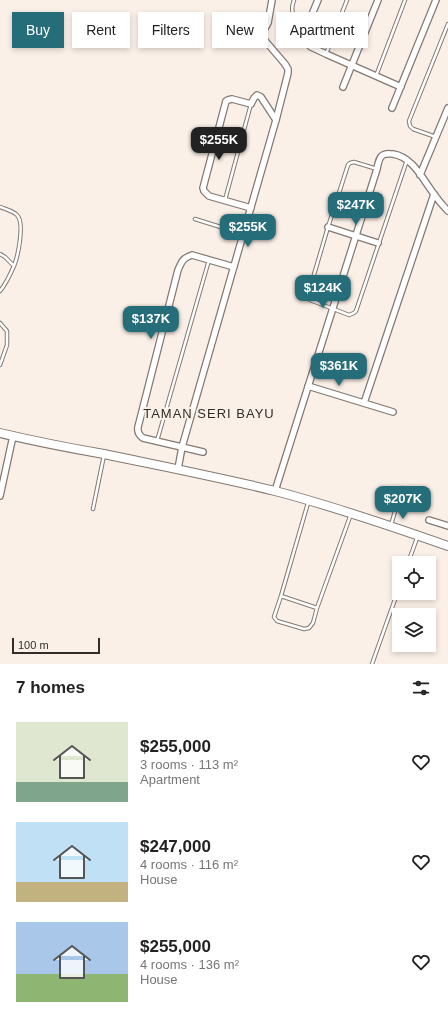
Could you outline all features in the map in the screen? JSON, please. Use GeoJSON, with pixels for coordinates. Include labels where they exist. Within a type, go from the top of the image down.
{"type":"FeatureCollection","features":[{"type":"Feature","properties":{"kind":"street"},"geometry":{"type":"LineString","coordinates":[[178,469],[182,447],[246,226],[288,73],[288,69],[285,64],[263,39],[263,32],[268,23],[272,0]]}},
{"type":"Feature","properties":{"kind":"street"},"geometry":{"type":"LineString","coordinates":[[318,0],[305,31],[305,40],[307,44],[352,66],[401,87]]}},
{"type":"Feature","properties":{"kind":"street"},"geometry":{"type":"LineString","coordinates":[[343,87],[378,0]]}},
{"type":"Feature","properties":{"kind":"street"},"geometry":{"type":"LineString","coordinates":[[392,108],[436,0]]}},
{"type":"Feature","properties":{"kind":"street"},"geometry":{"type":"LineString","coordinates":[[251,208],[209,196],[203,188],[226,101],[232,99],[251,104],[256,95],[259,96],[276,120]]}},
{"type":"Feature","properties":{"kind":"street"},"geometry":{"type":"LineString","coordinates":[[420,175],[448,108]]}},
{"type":"Feature","properties":{"kind":"street"},"geometry":{"type":"LineString","coordinates":[[275,491],[380,159],[384,154],[402,156],[407,160],[448,211]]}},
{"type":"Feature","properties":{"kind":"street"},"geometry":{"type":"LineString","coordinates":[[364,403],[434,194]]}},
{"type":"Feature","properties":{"kind":"street"},"geometry":{"type":"LineString","coordinates":[[246,226],[269,234]]}},
{"type":"Feature","properties":{"kind":"street"},"geometry":{"type":"LineString","coordinates":[[328,227],[378,243]]}},
{"type":"Feature","properties":{"kind":"street"},"geometry":{"type":"LineString","coordinates":[[203,452],[147,440],[139,435],[138,427],[178,270],[182,262],[186,257],[192,255],[234,267]]}},
{"type":"Feature","properties":{"kind":"street"},"geometry":{"type":"LineString","coordinates":[[308,386],[393,412]]}},
{"type":"Feature","properties":{"kind":"street"},"geometry":{"type":"LineString","coordinates":[[0,433],[137,462],[178,469],[275,491],[309,500],[391,526],[448,546]]}},
{"type":"Feature","properties":{"kind":"street"},"geometry":{"type":"LineString","coordinates":[[0,496],[2,479],[13,436]]}},
{"type":"Feature","properties":{"kind":"street"},"geometry":{"type":"LineString","coordinates":[[429,520],[448,526]]}},
{"type":"Feature","properties":{"kind":"lane"},"geometry":{"type":"LineString","coordinates":[[292,12],[294,0]]}},
{"type":"Feature","properties":{"kind":"lane"},"geometry":{"type":"LineString","coordinates":[[326,54],[347,0]]}},
{"type":"Feature","properties":{"kind":"lane"},"geometry":{"type":"LineString","coordinates":[[376,76],[405,0]]}},
{"type":"Feature","properties":{"kind":"lane"},"geometry":{"type":"LineString","coordinates":[[436,137],[413,129],[410,126],[409,121],[448,24]]}},
{"type":"Feature","properties":{"kind":"lane"},"geometry":{"type":"LineString","coordinates":[[225,201],[251,104]]}},
{"type":"Feature","properties":{"kind":"lane"},"geometry":{"type":"LineString","coordinates":[[377,169],[354,162],[348,165],[308,295],[310,300],[349,315],[356,311],[407,160]]}},
{"type":"Feature","properties":{"kind":"lane"},"geometry":{"type":"LineString","coordinates":[[0,207],[17,214],[20,222],[19,248],[14,266],[9,278],[0,291]]}},
{"type":"Feature","properties":{"kind":"lane"},"geometry":{"type":"LineString","coordinates":[[195,219],[243,234]]}},
{"type":"Feature","properties":{"kind":"lane"},"geometry":{"type":"LineString","coordinates":[[0,254],[14,266]]}},
{"type":"Feature","properties":{"kind":"lane"},"geometry":{"type":"LineString","coordinates":[[157,442],[209,260]]}},
{"type":"Feature","properties":{"kind":"lane"},"geometry":{"type":"LineString","coordinates":[[0,323],[7,331],[6,345],[0,365]]}},
{"type":"Feature","properties":{"kind":"lane"},"geometry":{"type":"LineString","coordinates":[[93,509],[104,454]]}},
{"type":"Feature","properties":{"kind":"lane"},"geometry":{"type":"LineString","coordinates":[[391,526],[402,488]]}},
{"type":"Feature","properties":{"kind":"lane"},"geometry":{"type":"LineString","coordinates":[[309,500],[274,617],[277,621],[304,629],[309,628],[313,623],[351,514]]}},
{"type":"Feature","properties":{"kind":"lane"},"geometry":{"type":"LineString","coordinates":[[410,556],[417,535]]}},
{"type":"Feature","properties":{"kind":"lane"},"geometry":{"type":"LineString","coordinates":[[281,596],[317,608]]}},
{"type":"Feature","properties":{"kind":"lane"},"geometry":{"type":"LineString","coordinates":[[372,664],[395,600]]}},
{"type":"Feature","properties":{"kind":"district","name":"TAMAN SERI BAYU"},"geometry":{"type":"Point","coordinates":[209,413]}}]}
